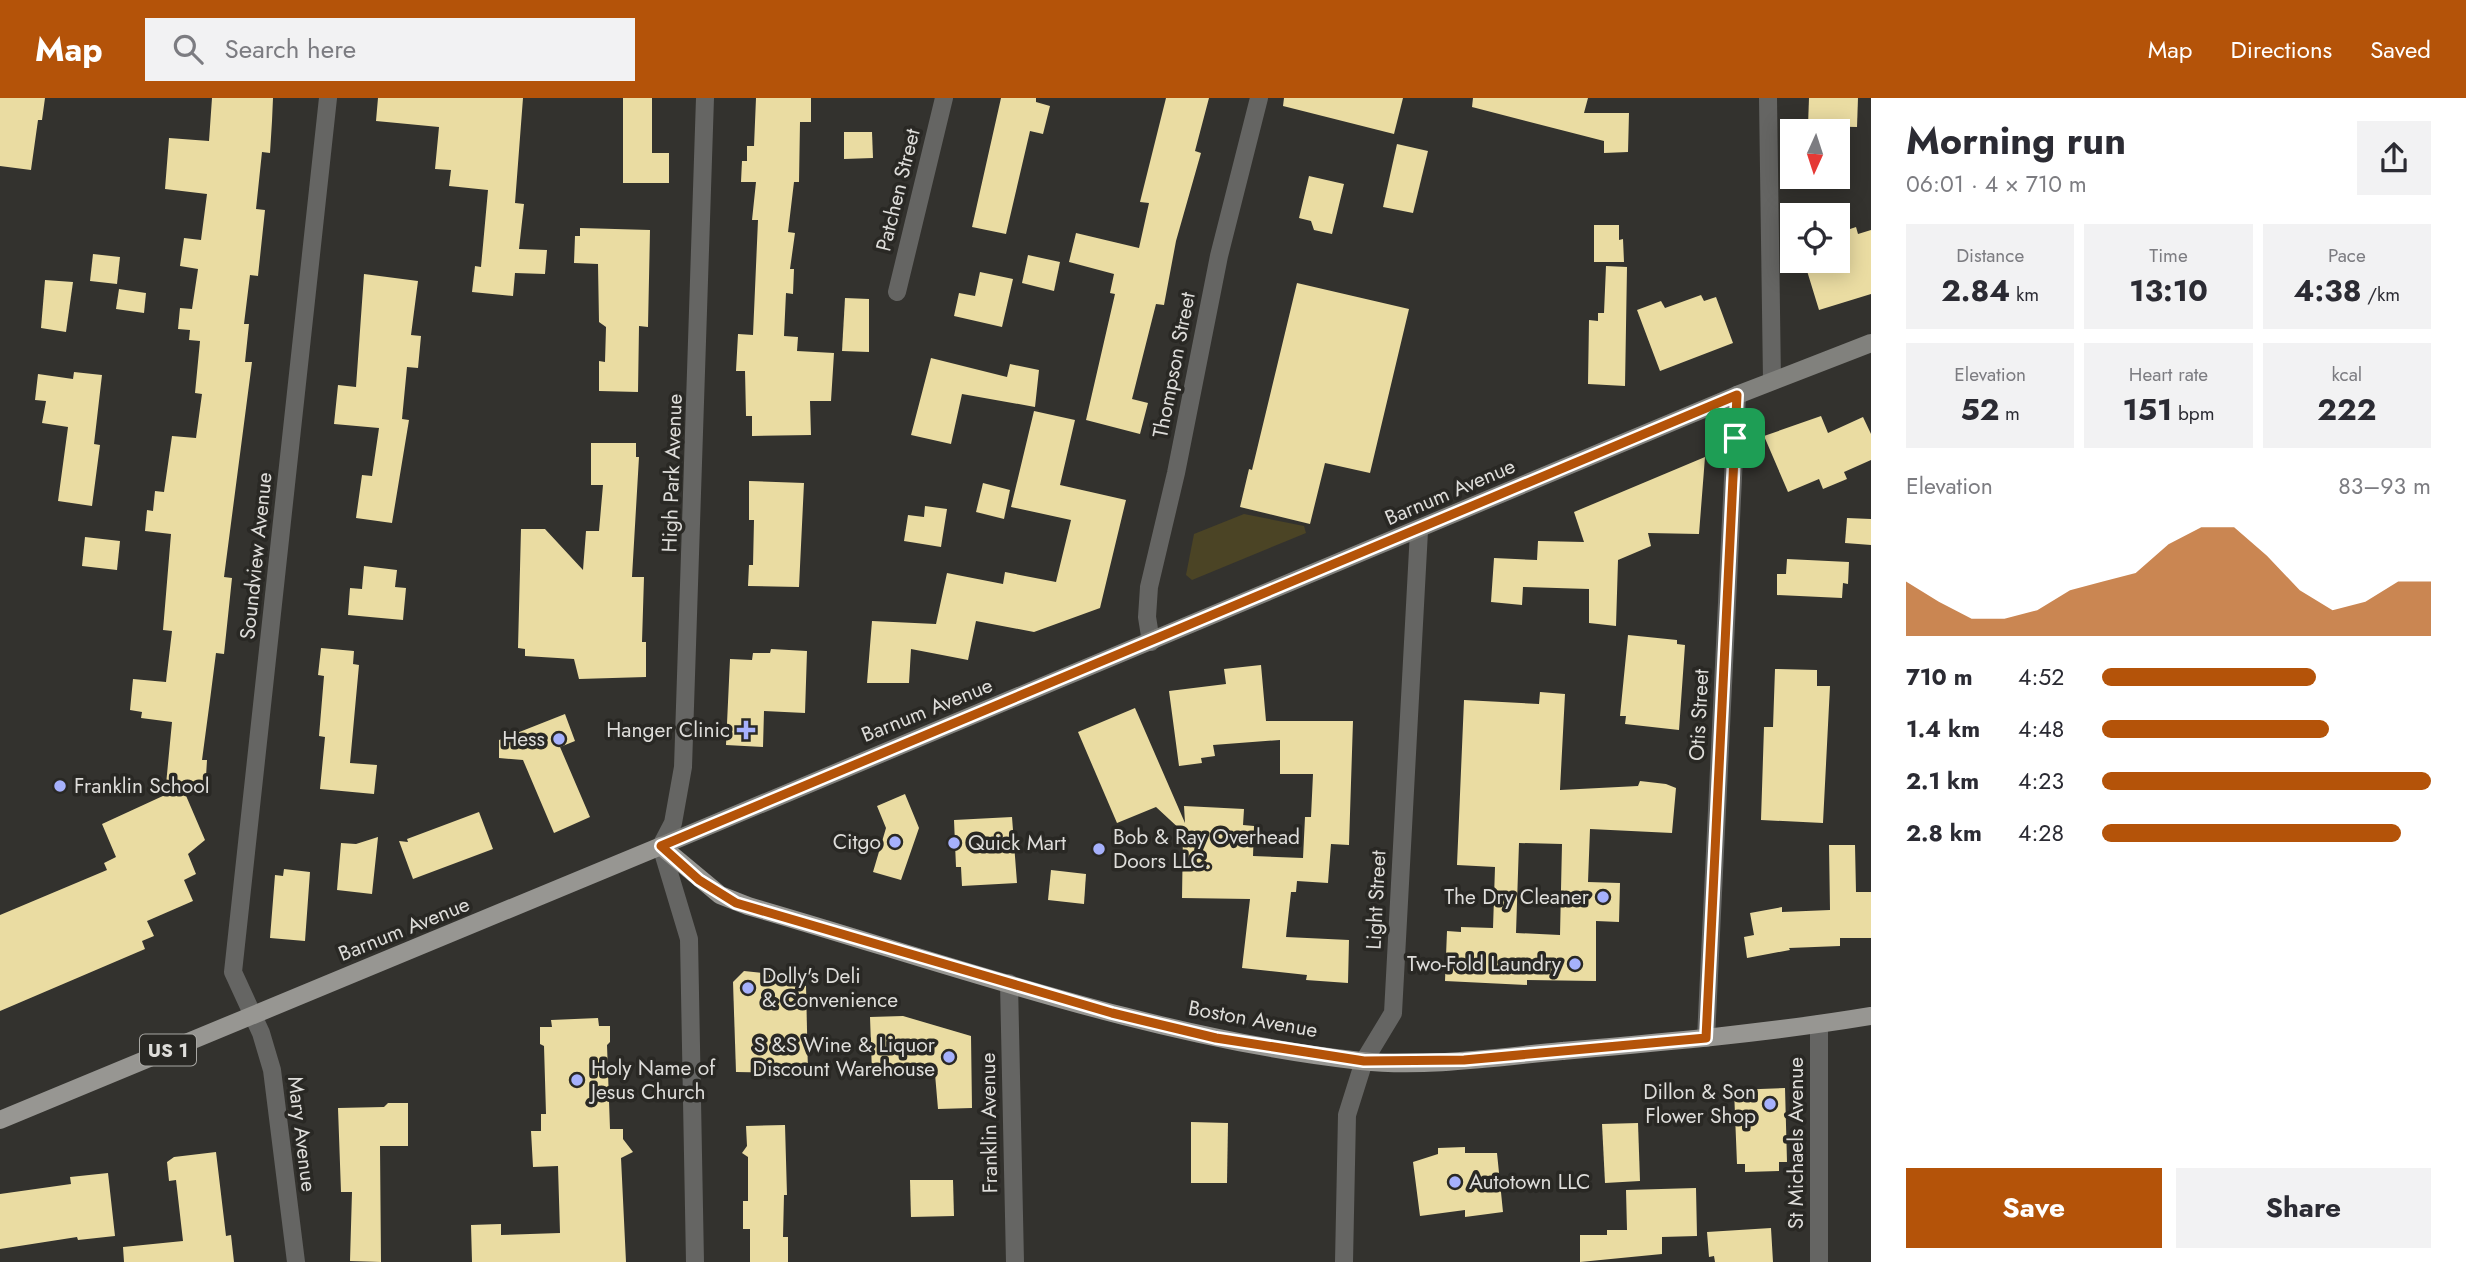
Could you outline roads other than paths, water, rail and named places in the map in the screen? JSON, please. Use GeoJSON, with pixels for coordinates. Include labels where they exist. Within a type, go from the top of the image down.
{"type":"FeatureCollection","features":[{"type":"Feature","properties":{"kind":"main road","name":"Barnum Avenue"},"geometry":{"type":"LineString","coordinates":[[0,1120],[1419,531],[1737,395],[1871,343]]}},
{"type":"Feature","properties":{"kind":"main road","name":"Boston Avenue"},"geometry":{"type":"LineString","coordinates":[[661,846],[699,880],[736,903],[1009,983],[1216,1038],[1364,1061],[1464,1060],[1706,1038],[1871,1016]]}},
{"type":"Feature","properties":{"kind":"street","name":"Soundview Avenue"},"geometry":{"type":"LineString","coordinates":[[253,1015],[233,972],[328,98]]}},
{"type":"Feature","properties":{"kind":"street","name":"High Park Avenue"},"geometry":{"type":"LineString","coordinates":[[661,846],[673,823],[683,767],[705,98]]}},
{"type":"Feature","properties":{"kind":"street","name":"Patchen Street"},"geometry":{"type":"LineString","coordinates":[[897,292],[944,98]]}},
{"type":"Feature","properties":{"kind":"street","name":"Thompson Street"},"geometry":{"type":"LineString","coordinates":[[1151,642],[1147,617],[1149,587],[1176,473],[1219,256],[1259,98]]}},
{"type":"Feature","properties":{"kind":"street"},"geometry":{"type":"LineString","coordinates":[[1768,98],[1772,381]]}},
{"type":"Feature","properties":{"kind":"street","name":"Otis Street"},"geometry":{"type":"LineString","coordinates":[[1706,1038],[1737,395]]}},
{"type":"Feature","properties":{"kind":"street","name":"Light Street"},"geometry":{"type":"LineString","coordinates":[[1344,1262],[1348,1115],[1364,1061],[1393,1013],[1419,531]]}},
{"type":"Feature","properties":{"kind":"street"},"geometry":{"type":"LineString","coordinates":[[661,846],[689,939],[695,1262]]}},
{"type":"Feature","properties":{"kind":"street","name":"Franklin Avenue"},"geometry":{"type":"LineString","coordinates":[[1009,983],[1015,1262]]}},
{"type":"Feature","properties":{"kind":"street","name":"Mary Avenue"},"geometry":{"type":"LineString","coordinates":[[253,1015],[267,1049],[271,1070],[296,1262]]}},
{"type":"Feature","properties":{"kind":"street","name":"St Michaels Avenue"},"geometry":{"type":"LineString","coordinates":[[1819,1024],[1819,1262]]}},
{"type":"Feature","properties":{"kind":"place","name":"Hanger Clinic"},"geometry":{"type":"Point","coordinates":[746,730]}},
{"type":"Feature","properties":{"kind":"place","name":"Hess"},"geometry":{"type":"Point","coordinates":[559,739]}},
{"type":"Feature","properties":{"kind":"place","name":"Franklin School"},"geometry":{"type":"Point","coordinates":[60,786]}},
{"type":"Feature","properties":{"kind":"place","name":"Citgo"},"geometry":{"type":"Point","coordinates":[895,842]}},
{"type":"Feature","properties":{"kind":"place","name":"Quick Mart"},"geometry":{"type":"Point","coordinates":[954,843]}},
{"type":"Feature","properties":{"kind":"place","name":"Bob & Ray Overhead Doors LLC."},"geometry":{"type":"Point","coordinates":[1099,849]}},
{"type":"Feature","properties":{"kind":"place","name":"The Dry Cleaner"},"geometry":{"type":"Point","coordinates":[1603,897]}},
{"type":"Feature","properties":{"kind":"place","name":"Two-Fold Laundry"},"geometry":{"type":"Point","coordinates":[1575,964]}},
{"type":"Feature","properties":{"kind":"place","name":"Dolly's Deli & Convenience"},"geometry":{"type":"Point","coordinates":[748,988]}},
{"type":"Feature","properties":{"kind":"place","name":"S &S Wine & Liquor Discount Warehouse"},"geometry":{"type":"Point","coordinates":[949,1057]}},
{"type":"Feature","properties":{"kind":"place","name":"Holy Name of Jesus Church"},"geometry":{"type":"Point","coordinates":[577,1080]}},
{"type":"Feature","properties":{"kind":"place","name":"Dillon & Son Flower Shop"},"geometry":{"type":"Point","coordinates":[1770,1104]}},
{"type":"Feature","properties":{"kind":"place","name":"Autotown LLC"},"geometry":{"type":"Point","coordinates":[1455,1182]}}]}
